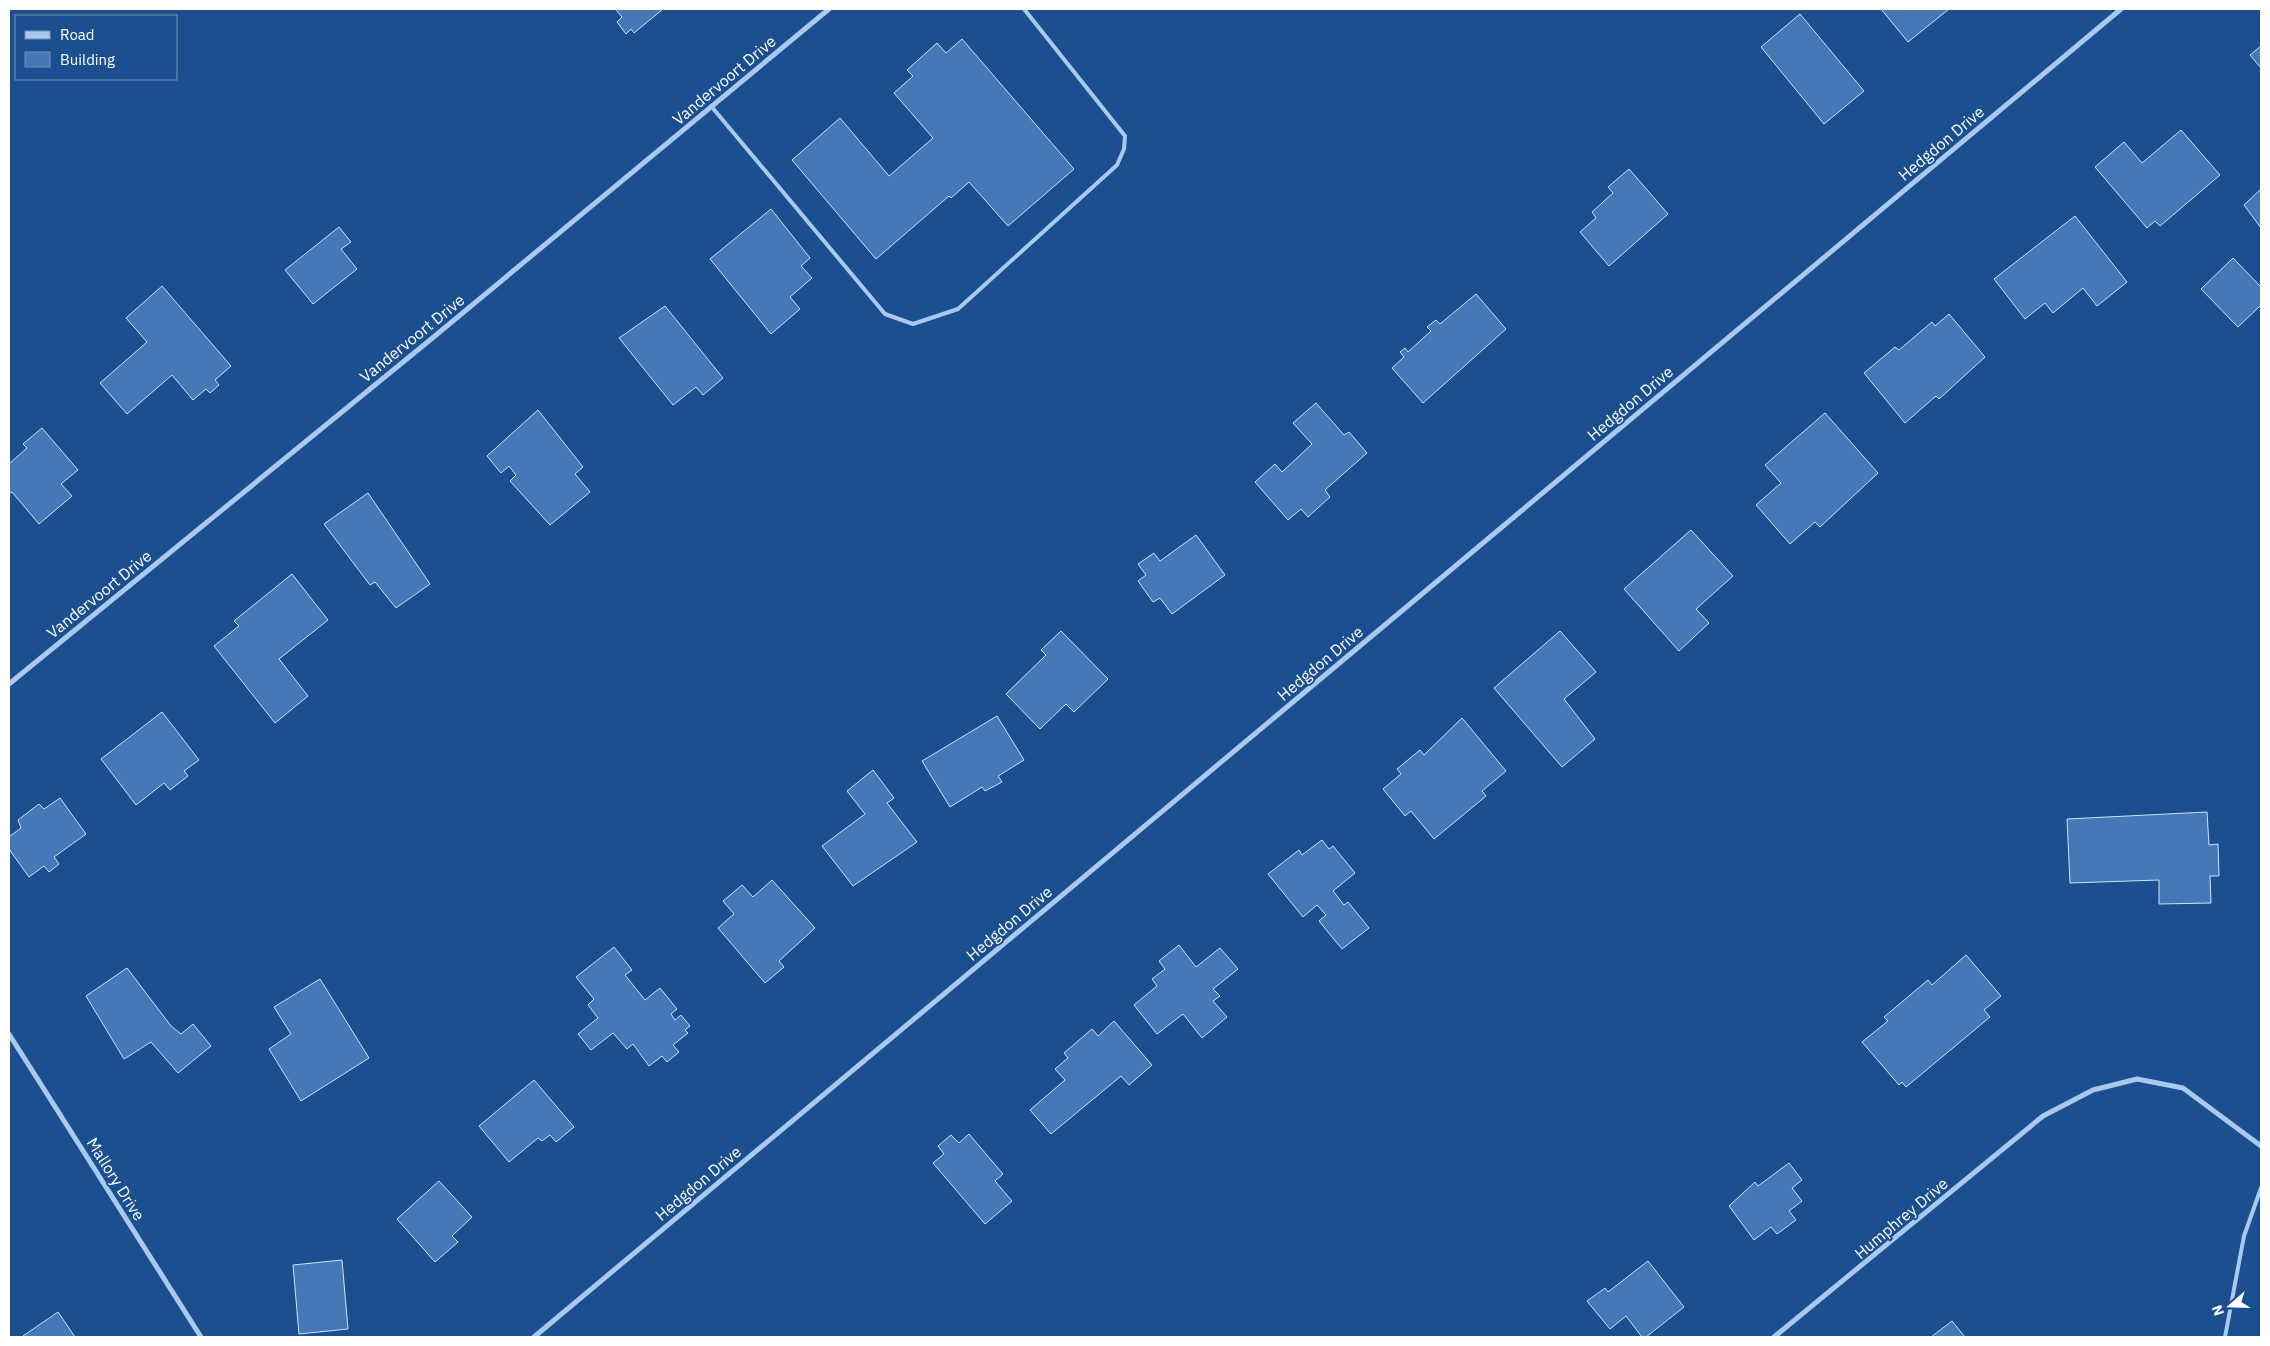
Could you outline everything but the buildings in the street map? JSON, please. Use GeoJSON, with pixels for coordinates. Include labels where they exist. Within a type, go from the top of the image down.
{"type":"FeatureCollection","features":[{"type":"Feature","properties":{"kind":"street","name":"Vandervoort Drive"},"geometry":{"type":"LineString","coordinates":[[9,684],[438,334],[829,9]]}},
{"type":"Feature","properties":{"kind":"street","name":"Hedgdon Drive"},"geometry":{"type":"LineString","coordinates":[[534,1337],[2121,9]]}},
{"type":"Feature","properties":{"kind":"street","name":"Mallory Drive"},"geometry":{"type":"LineString","coordinates":[[9,1034],[201,1337]]}},
{"type":"Feature","properties":{"kind":"street","name":"Humphrey Drive"},"geometry":{"type":"LineString","coordinates":[[1774,1337],[2043,1116],[2093,1090],[2137,1079],[2184,1088],[2261,1146]]}},
{"type":"Feature","properties":{"kind":"lane"},"geometry":{"type":"LineString","coordinates":[[712,106],[885,314],[913,324],[958,309],[1117,165],[1124,149],[1125,136],[1024,9]]}},
{"type":"Feature","properties":{"kind":"lane"},"geometry":{"type":"LineString","coordinates":[[2225,1337],[2244,1236],[2261,1188]]}}]}
